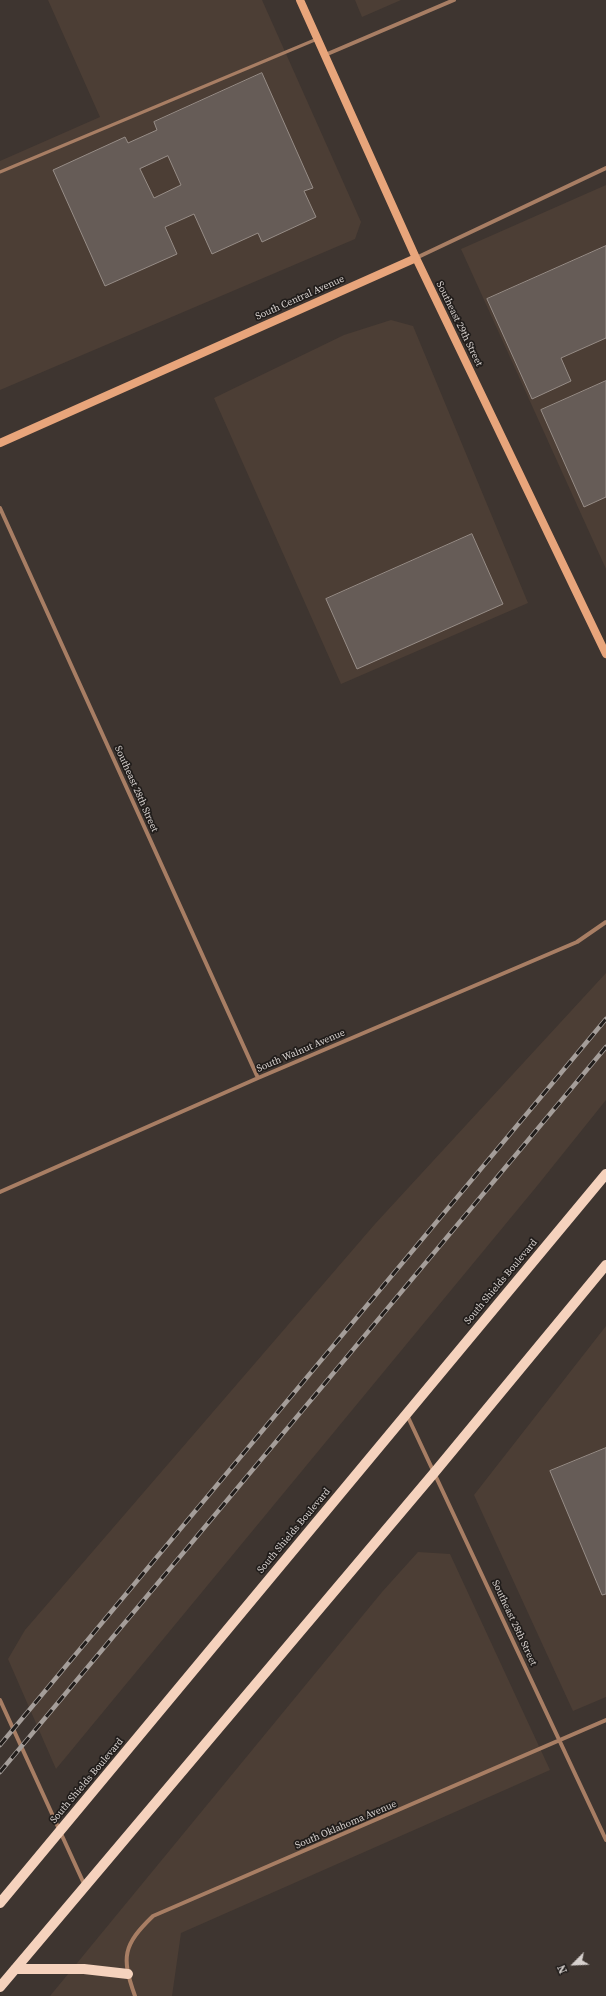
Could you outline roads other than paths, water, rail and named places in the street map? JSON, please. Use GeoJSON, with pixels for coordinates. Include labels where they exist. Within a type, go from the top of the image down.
{"type":"FeatureCollection","features":[{"type":"Feature","properties":{"kind":"main road","name":"Southeast 29th Street"},"geometry":{"type":"LineString","coordinates":[[300,0],[416,258],[606,654]]}},
{"type":"Feature","properties":{"kind":"main road","name":"South Central Avenue"},"geometry":{"type":"LineString","coordinates":[[0,443],[416,258]]}},
{"type":"Feature","properties":{"kind":"main road","name":"South Shields Boulevard"},"geometry":{"type":"LineString","coordinates":[[0,1904],[606,1174]]}},
{"type":"Feature","properties":{"kind":"main road"},"geometry":{"type":"LineString","coordinates":[[0,1987],[434,1473],[606,1265]]}},
{"type":"Feature","properties":{"kind":"main road"},"geometry":{"type":"LineString","coordinates":[[15,1969],[84,1969],[128,1974]]}},
{"type":"Feature","properties":{"kind":"street"},"geometry":{"type":"LineString","coordinates":[[325,55],[454,0]]}},
{"type":"Feature","properties":{"kind":"street","name":"South Central Avenue"},"geometry":{"type":"LineString","coordinates":[[416,258],[606,168]]}},
{"type":"Feature","properties":{"kind":"street","name":"Southeast 28th Street"},"geometry":{"type":"LineString","coordinates":[[0,508],[258,1078]]}},
{"type":"Feature","properties":{"kind":"street","name":"South Walnut Avenue"},"geometry":{"type":"LineString","coordinates":[[0,1192],[258,1078],[577,942],[606,922]]}},
{"type":"Feature","properties":{"kind":"street","name":"Southeast 28th Street"},"geometry":{"type":"LineString","coordinates":[[406,1415],[561,1741],[606,1840]]}},
{"type":"Feature","properties":{"kind":"street"},"geometry":{"type":"LineString","coordinates":[[0,1700],[59,1833],[86,1887]]}},
{"type":"Feature","properties":{"kind":"street","name":"South Oklahoma Avenue"},"geometry":{"type":"LineString","coordinates":[[135,1996],[128,1974],[127,1954],[132,1939],[153,1916],[561,1741],[606,1720]]}},
{"type":"Feature","properties":{"kind":"lane"},"geometry":{"type":"LineString","coordinates":[[0,172],[318,39]]}},
{"type":"Feature","properties":{"kind":"railway"},"geometry":{"type":"LineString","coordinates":[[0,1745],[606,1019]]}},
{"type":"Feature","properties":{"kind":"railway"},"geometry":{"type":"LineString","coordinates":[[0,1772],[606,1047]]}}]}
